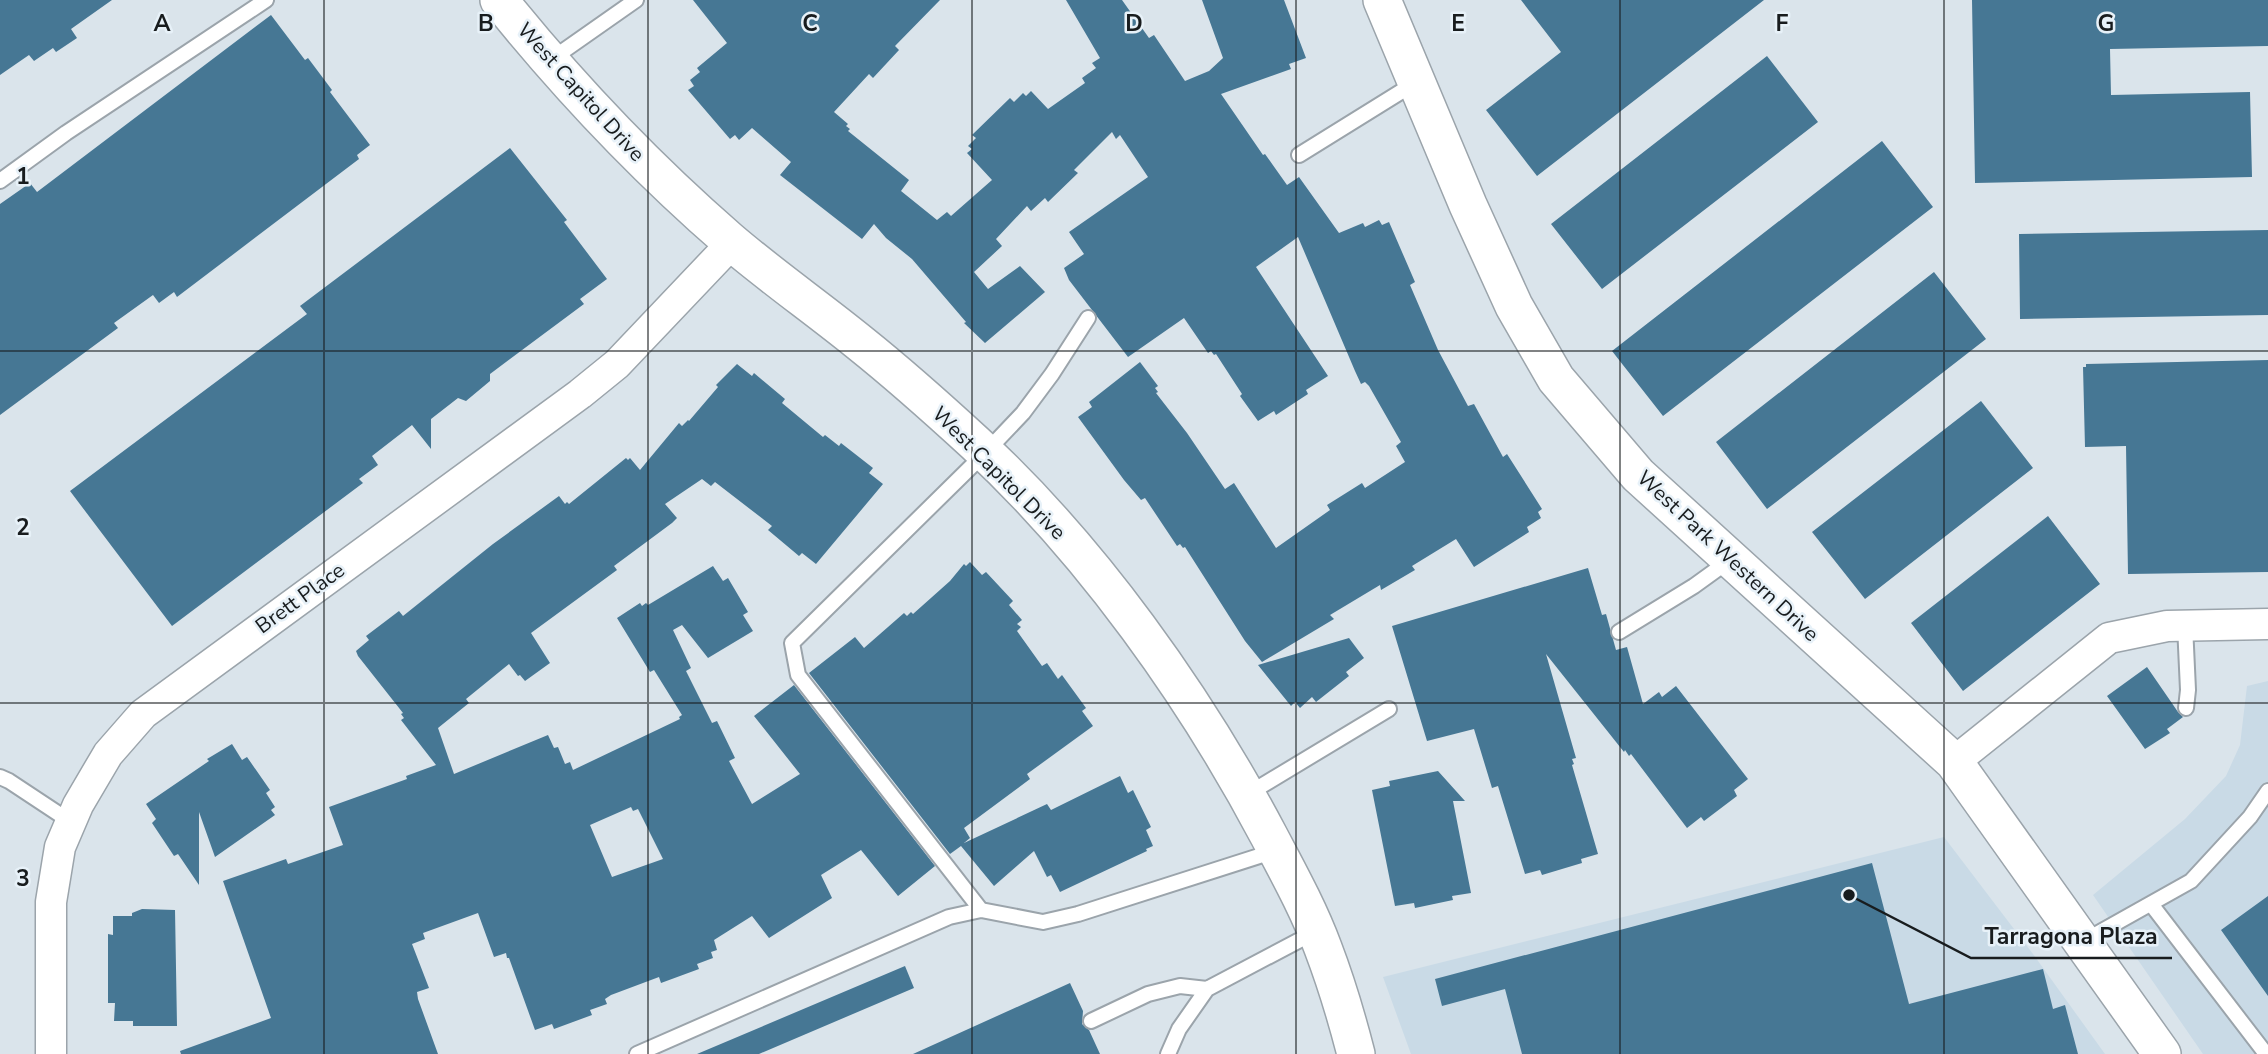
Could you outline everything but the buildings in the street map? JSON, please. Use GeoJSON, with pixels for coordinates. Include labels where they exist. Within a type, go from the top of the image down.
{"type":"FeatureCollection","features":[{"type":"Feature","properties":{"kind":"street","name":"West Capitol Drive"},"geometry":{"type":"LineString","coordinates":[[499,0],[548,61],[658,177],[732,243],[903,378],[985,453],[1042,512],[1115,597],[1165,666],[1247,795],[1277,850],[1323,946],[1356,1054]]}},
{"type":"Feature","properties":{"kind":"street","name":"West Park Western Drive"},"geometry":{"type":"LineString","coordinates":[[1382,0],[1468,205],[1514,306],[1556,379],[1638,475],[1954,762],[2162,1054]]}},
{"type":"Feature","properties":{"kind":"street","name":"Brett Place"},"geometry":{"type":"LineString","coordinates":[[51,1054],[51,902],[60,847],[78,805],[108,754],[143,714],[617,364],[732,243]]}},
{"type":"Feature","properties":{"kind":"street"},"geometry":{"type":"LineString","coordinates":[[1954,762],[2109,638],[2167,626],[2268,624]]}},
{"type":"Feature","properties":{"kind":"lane"},"geometry":{"type":"LineString","coordinates":[[0,181],[66,133],[266,0]]}},
{"type":"Feature","properties":{"kind":"lane"},"geometry":{"type":"LineString","coordinates":[[548,61],[636,0]]}},
{"type":"Feature","properties":{"kind":"lane"},"geometry":{"type":"LineString","coordinates":[[1299,155],[1417,83]]}},
{"type":"Feature","properties":{"kind":"lane"},"geometry":{"type":"LineString","coordinates":[[981,910],[798,675],[792,643],[1023,413],[1088,318]]}},
{"type":"Feature","properties":{"kind":"lane"},"geometry":{"type":"LineString","coordinates":[[1619,632],[1694,586],[1731,559]]}},
{"type":"Feature","properties":{"kind":"lane"},"geometry":{"type":"LineString","coordinates":[[2185,625],[2188,690],[2186,708]]}},
{"type":"Feature","properties":{"kind":"lane"},"geometry":{"type":"LineString","coordinates":[[1247,795],[1389,709]]}},
{"type":"Feature","properties":{"kind":"lane"},"geometry":{"type":"LineString","coordinates":[[0,777],[71,822]]}},
{"type":"Feature","properties":{"kind":"lane"},"geometry":{"type":"LineString","coordinates":[[2083,942],[2191,881],[2250,817],[2268,791]]}},
{"type":"Feature","properties":{"kind":"lane"},"geometry":{"type":"LineString","coordinates":[[638,1054],[949,917],[981,910],[1043,922],[1078,914],[1277,850]]}},
{"type":"Feature","properties":{"kind":"lane"},"geometry":{"type":"LineString","coordinates":[[2151,904],[2266,1054]]}},
{"type":"Feature","properties":{"kind":"lane"},"geometry":{"type":"LineString","coordinates":[[1168,1054],[1179,1029],[1207,989],[1316,932]]}},
{"type":"Feature","properties":{"kind":"lane"},"geometry":{"type":"LineString","coordinates":[[1091,1021],[1148,994],[1180,986],[1207,989]]}},
{"type":"Feature","properties":{"kind":"shaded area"},"geometry":{"type":"Polygon","coordinates":[[[2268,681],[2268,1054],[2203,1054],[2093,895],[2185,819],[2226,776],[2240,745],[2247,686],[2268,681]]]}},
{"type":"Feature","properties":{"kind":"shaded area"},"geometry":{"type":"Polygon","coordinates":[[[1944,837],[2105,1054],[1411,1054],[1383,977],[1944,837]]]}},
{"type":"Feature","properties":{"kind":"place","name":"Tarragona Plaza"},"geometry":{"type":"Point","coordinates":[1849,895]}}]}
